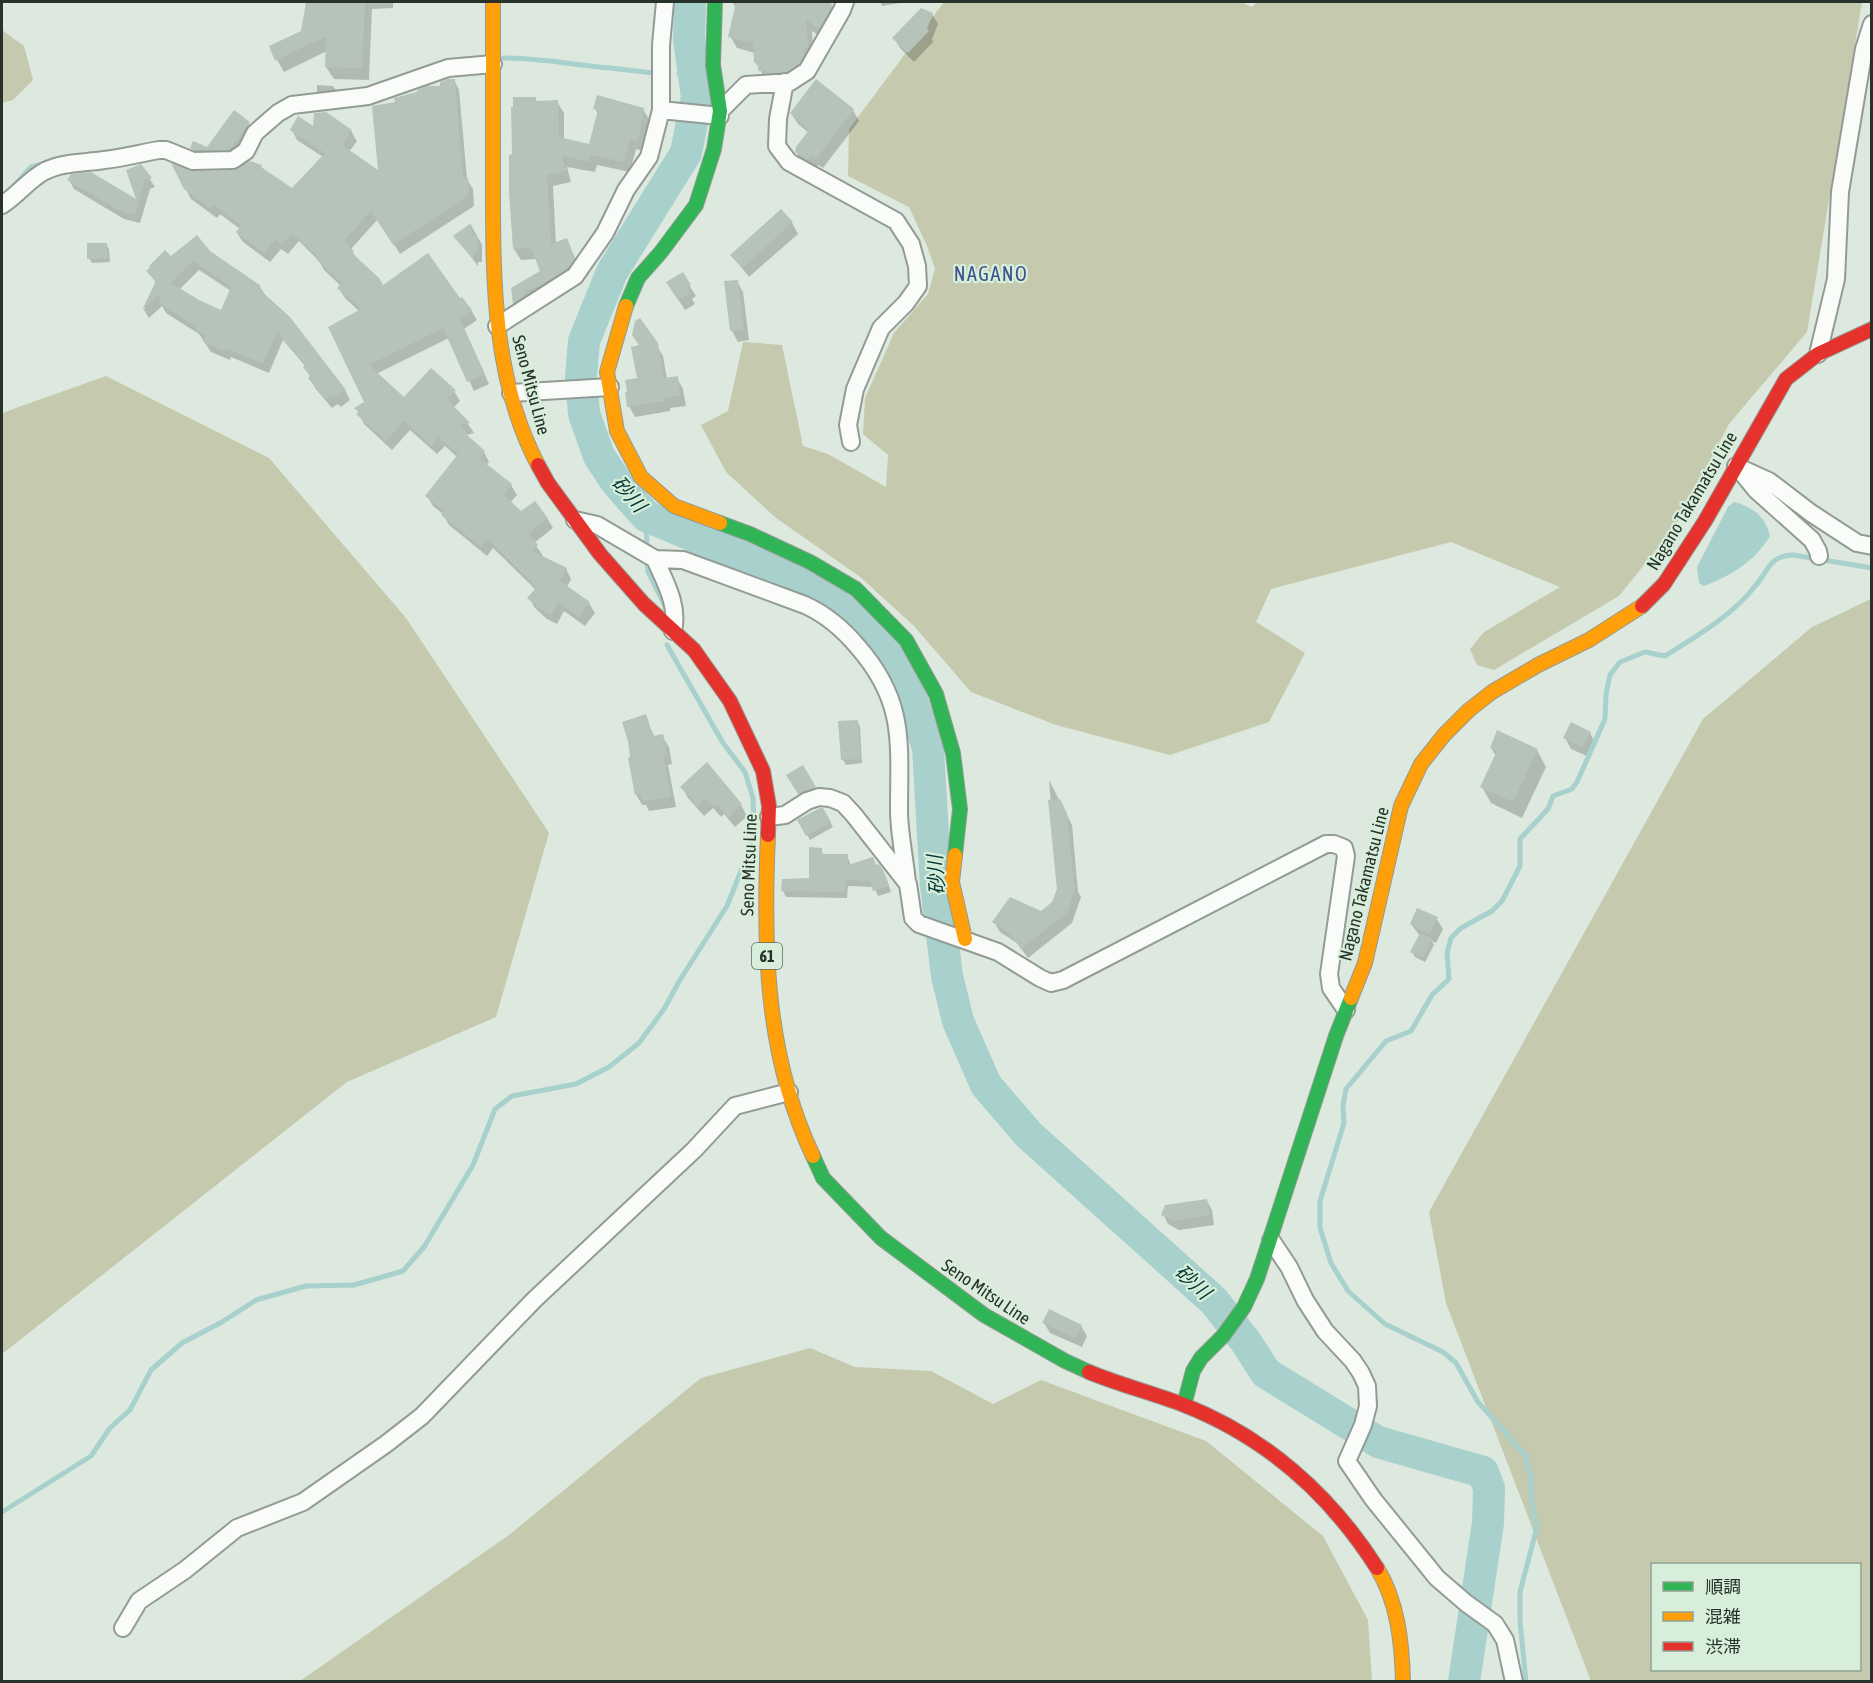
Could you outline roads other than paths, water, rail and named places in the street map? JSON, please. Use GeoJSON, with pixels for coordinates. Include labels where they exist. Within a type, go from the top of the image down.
{"type":"FeatureCollection","features":[{"type":"Feature","properties":{"kind":"main road","name":"Seno Mitsu Line"},"geometry":{"type":"LineString","coordinates":[[493,2],[493,259],[497,326],[511,393],[525,440],[548,483],[600,554],[644,604],[694,650],[730,700],[763,771],[769,806],[765,900],[767,976],[777,1045],[789,1092],[807,1144],[823,1178],[880,1239],[984,1316],[1039,1348],[1092,1373],[1184,1405],[1233,1427],[1281,1459],[1332,1508],[1361,1543],[1383,1578],[1395,1609],[1404,1682]]}},
{"type":"Feature","properties":{"kind":"main road"},"geometry":{"type":"LineString","coordinates":[[715,2],[714,64],[720,113],[714,149],[696,205],[661,252],[638,278],[623,312],[607,372],[617,431],[641,477],[674,506],[750,534],[810,562],[856,589],[906,640],[936,694],[953,753],[960,809],[952,882],[964,939]]}},
{"type":"Feature","properties":{"kind":"main road","name":"Nagano Takamatsu Line"},"geometry":{"type":"LineString","coordinates":[[1184,1405],[1193,1371],[1201,1358],[1223,1336],[1244,1307],[1257,1279],[1336,1035],[1365,963],[1401,806],[1421,764],[1444,735],[1469,710],[1492,692],[1538,665],[1590,640],[1639,609],[1664,584],[1705,521],[1786,379],[1818,354],[1872,329]]}},
{"type":"Feature","properties":{"kind":"street"},"geometry":{"type":"LineString","coordinates":[[497,326],[575,276],[605,233],[626,190],[649,157],[661,110],[661,45],[665,2]]}},
{"type":"Feature","properties":{"kind":"street"},"geometry":{"type":"LineString","coordinates":[[661,110],[720,113],[746,85],[790,82],[807,70],[845,2]]}},
{"type":"Feature","properties":{"kind":"street"},"geometry":{"type":"LineString","coordinates":[[1818,354],[1836,279],[1840,192],[1864,49],[1872,24]]}},
{"type":"Feature","properties":{"kind":"street"},"geometry":{"type":"LineString","coordinates":[[2,205],[14,197],[32,179],[47,170],[63,165],[107,160],[159,150],[166,150],[193,161],[233,160],[246,151],[255,133],[278,113],[292,105],[368,96],[448,68],[493,64]]}},
{"type":"Feature","properties":{"kind":"street"},"geometry":{"type":"LineString","coordinates":[[785,82],[778,119],[777,146],[789,162],[896,221],[911,244],[917,266],[918,286],[906,303],[881,328],[855,389],[848,425],[851,442]]}},
{"type":"Feature","properties":{"kind":"street"},"geometry":{"type":"LineString","coordinates":[[511,393],[610,387]]}},
{"type":"Feature","properties":{"kind":"street"},"geometry":{"type":"LineString","coordinates":[[1736,466],[1769,481],[1811,513],[1857,543],[1872,546]]}},
{"type":"Feature","properties":{"kind":"street"},"geometry":{"type":"LineString","coordinates":[[1736,466],[1756,490],[1812,540],[1819,556]]}},
{"type":"Feature","properties":{"kind":"street"},"geometry":{"type":"LineString","coordinates":[[575,520],[597,525],[655,559],[683,560],[805,604],[824,614],[845,632],[873,664],[886,689],[897,720],[901,758],[899,813],[913,918],[919,924],[998,952],[1050,982],[1063,980],[1326,844],[1334,844],[1344,848],[1346,856],[1329,974],[1331,988],[1346,1010]]}},
{"type":"Feature","properties":{"kind":"street"},"geometry":{"type":"LineString","coordinates":[[655,559],[671,593],[675,621],[673,631]]}},
{"type":"Feature","properties":{"kind":"street"},"geometry":{"type":"LineString","coordinates":[[769,818],[785,815],[807,801],[819,797],[843,803],[908,884]]}},
{"type":"Feature","properties":{"kind":"street"},"geometry":{"type":"LineString","coordinates":[[123,1628],[140,1601],[185,1570],[237,1528],[303,1502],[422,1416],[534,1300],[694,1150],[735,1106],[789,1092]]}},
{"type":"Feature","properties":{"kind":"street"},"geometry":{"type":"LineString","coordinates":[[1271,1240],[1290,1267],[1305,1300],[1325,1331],[1353,1361],[1367,1386],[1368,1406],[1360,1432],[1347,1461],[1373,1499],[1429,1569],[1472,1608],[1496,1624],[1505,1640],[1514,1682]]}},
{"type":"Feature","properties":{"kind":"water"},"geometry":{"type":"Polygon","coordinates":[[[1734,502],[1757,513],[1765,523],[1770,536],[1742,567],[1704,586],[1699,583],[1697,567],[1728,507],[1734,502]]]}},
{"type":"Feature","properties":{"kind":"waterway","name":"砂川"},"geometry":{"type":"LineString","coordinates":[[690,2],[689,39],[697,97],[686,153],[612,272],[584,341],[581,376],[584,414],[599,456],[617,483],[646,516],[768,567],[834,600],[876,638],[906,682],[928,748],[936,886],[947,976],[958,1021],[986,1085],[1029,1135],[1214,1301],[1246,1342],[1266,1373],[1378,1442],[1483,1472],[1489,1488],[1488,1523],[1464,1682]]}},
{"type":"Feature","properties":{"kind":"waterway"},"geometry":{"type":"LineString","coordinates":[[503,58],[544,60],[653,73]]}},
{"type":"Feature","properties":{"kind":"waterway"},"geometry":{"type":"LineString","coordinates":[[679,74],[694,74]]}},
{"type":"Feature","properties":{"kind":"waterway"},"geometry":{"type":"LineString","coordinates":[[14,186],[31,167],[49,162]]}},
{"type":"Feature","properties":{"kind":"waterway"},"geometry":{"type":"LineString","coordinates":[[646,516],[647,550]]}},
{"type":"Feature","properties":{"kind":"waterway"},"geometry":{"type":"LineString","coordinates":[[1526,1682],[1520,1621],[1520,1592],[1537,1527],[1526,1456],[1478,1402],[1456,1363],[1443,1352],[1385,1324],[1348,1291],[1331,1263],[1320,1228],[1320,1201],[1344,1123],[1343,1105],[1346,1089],[1386,1041],[1411,1031],[1432,995],[1449,979],[1447,953],[1451,938],[1461,928],[1492,911],[1502,901],[1520,866],[1520,839],[1548,809],[1553,796],[1572,789],[1577,782],[1605,719],[1606,694],[1610,675],[1620,662],[1645,652],[1665,656],[1702,633],[1747,596],[1770,565],[1779,558],[1793,555],[1872,568]]}},
{"type":"Feature","properties":{"kind":"waterway"},"geometry":{"type":"LineString","coordinates":[[647,559],[648,572],[666,608]]}},
{"type":"Feature","properties":{"kind":"waterway"},"geometry":{"type":"LineString","coordinates":[[2,1512],[91,1456],[110,1428],[130,1410],[151,1370],[182,1343],[222,1322],[256,1300],[306,1286],[354,1285],[403,1271],[424,1247],[473,1165],[495,1109],[512,1096],[576,1084],[609,1067],[639,1043],[664,1009],[727,906],[750,849],[754,827],[753,798],[745,772],[723,743],[667,645]]}},
{"type":"Feature","properties":{"kind":"district","name":"NAGANO"},"geometry":{"type":"Point","coordinates":[991,274]}}]}
